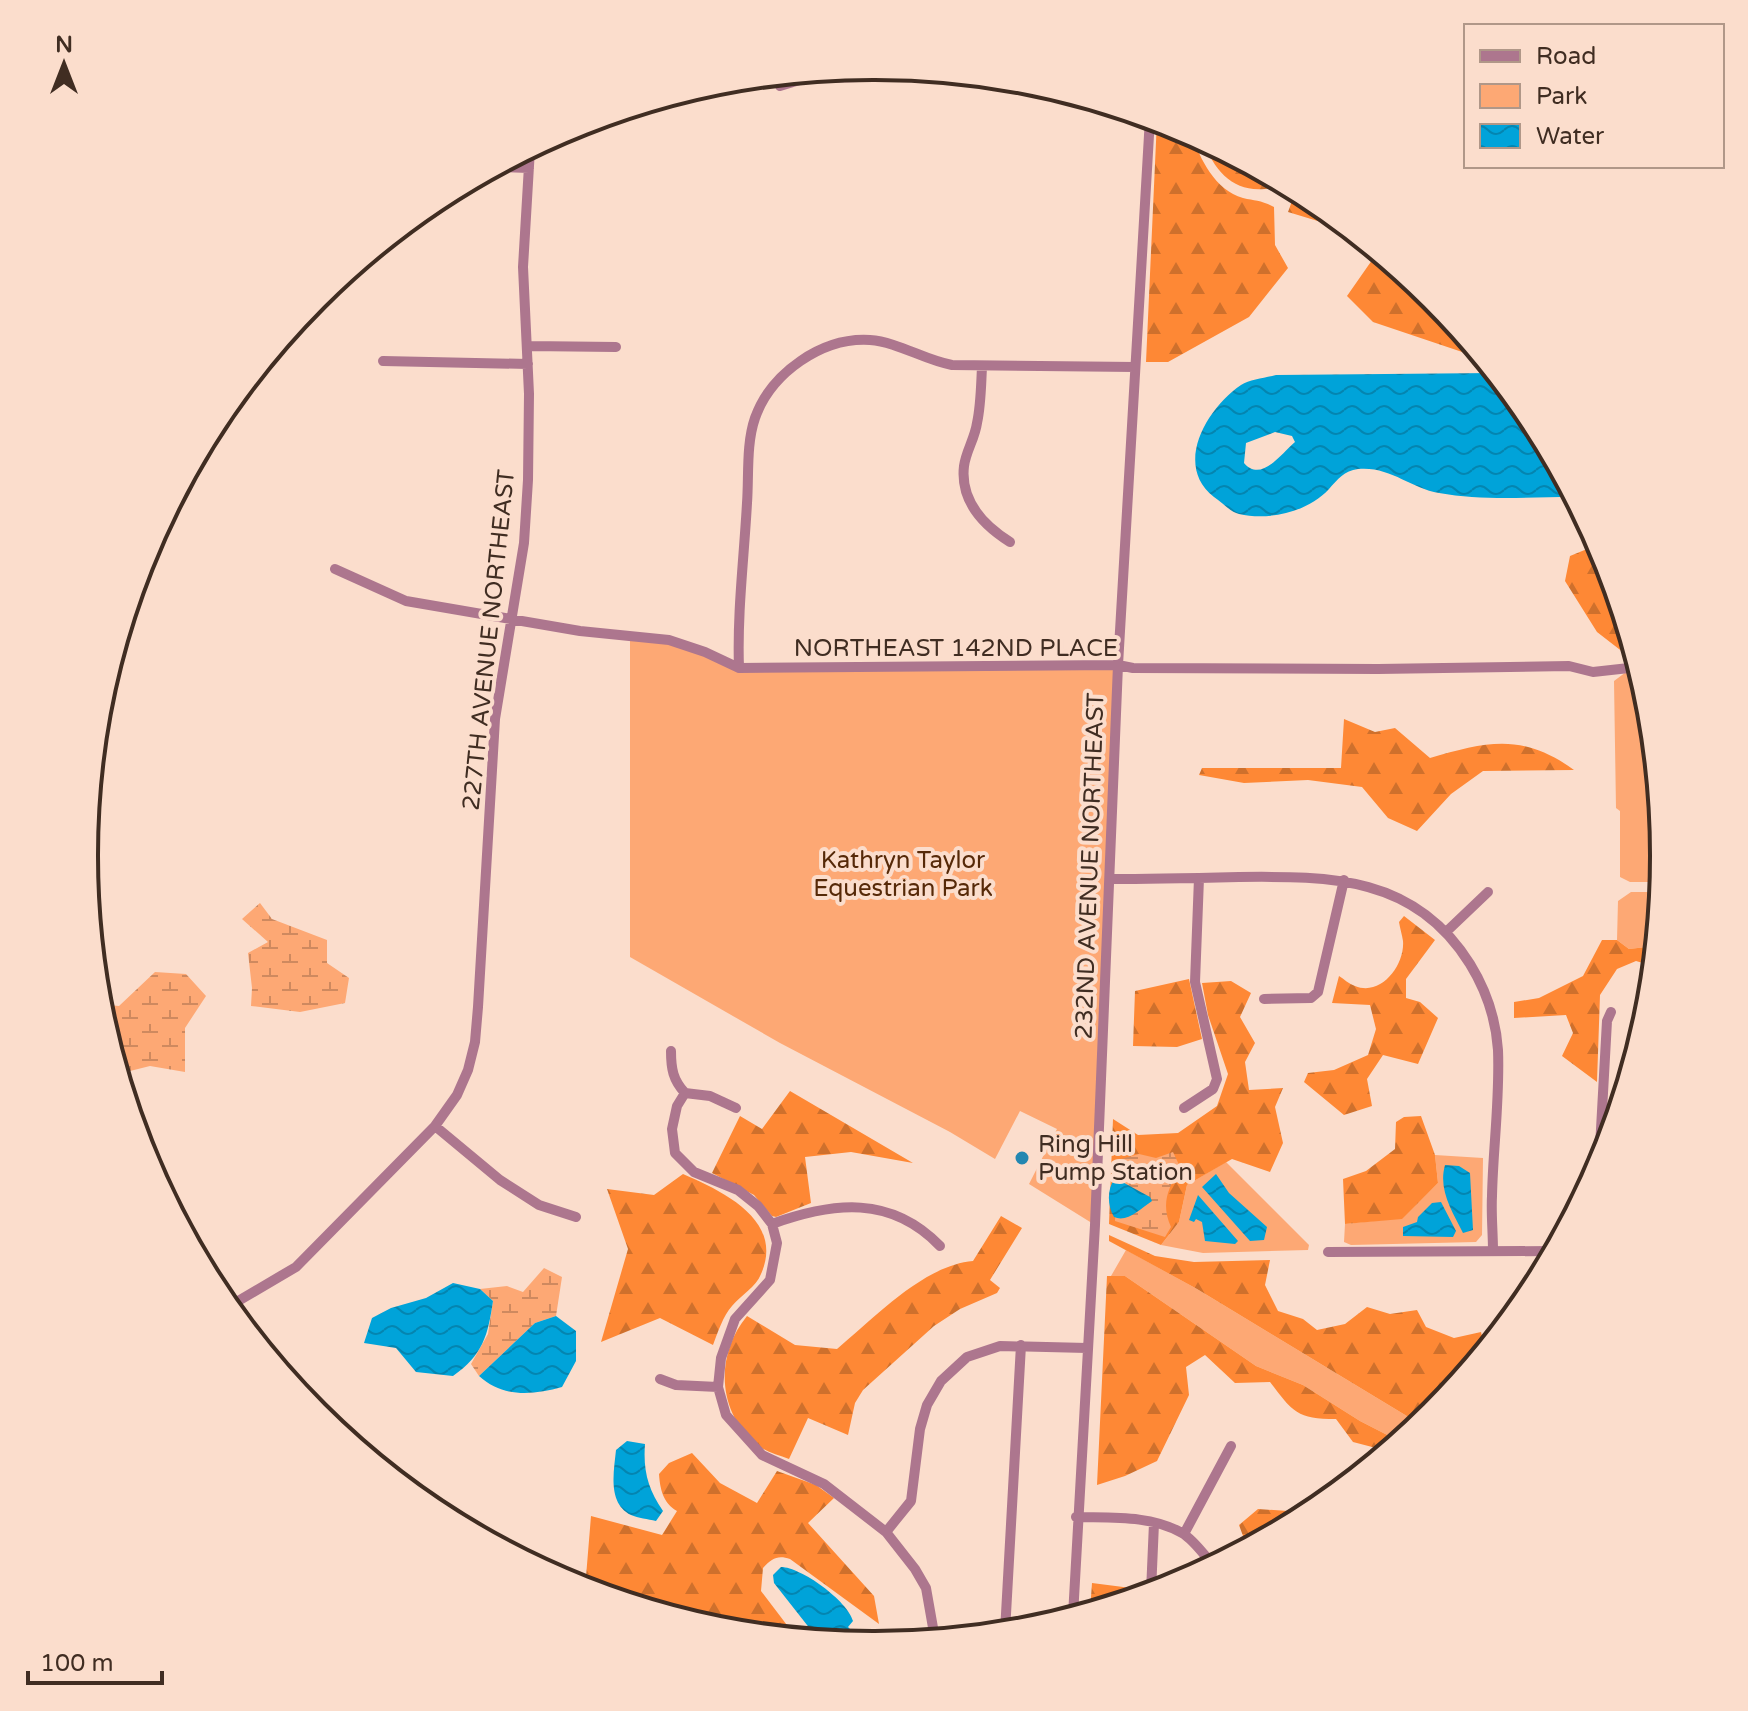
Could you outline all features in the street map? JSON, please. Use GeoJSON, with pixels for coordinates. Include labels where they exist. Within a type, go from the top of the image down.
{"type":"FeatureCollection","features":[{"type":"Feature","properties":{"kind":"street","name":"232ND AVENUE NORTHEAST"},"geometry":{"type":"LineString","coordinates":[[1073,1605],[1111,879],[1118,665],[1149,131]]}},
{"type":"Feature","properties":{"kind":"street","name":"227TH AVENUE NORTHEAST"},"geometry":{"type":"LineString","coordinates":[[239,1300],[296,1267],[435,1126],[457,1095],[475,1042],[495,719],[524,543],[528,480],[528,346],[523,267],[529,161]]}},
{"type":"Feature","properties":{"kind":"street"},"geometry":{"type":"LineString","coordinates":[[517,168],[529,168]]}},
{"type":"Feature","properties":{"kind":"street"},"geometry":{"type":"LineString","coordinates":[[739,668],[738,639],[750,446],[755,418],[767,394],[784,374],[807,356],[839,344],[870,340],[896,346],[929,361],[982,367],[1135,367]]}},
{"type":"Feature","properties":{"kind":"street"},"geometry":{"type":"LineString","coordinates":[[528,346],[616,347]]}},
{"type":"Feature","properties":{"kind":"street"},"geometry":{"type":"LineString","coordinates":[[383,361],[528,364]]}},
{"type":"Feature","properties":{"kind":"street"},"geometry":{"type":"LineString","coordinates":[[982,367],[977,424],[964,465],[965,487],[975,511],[987,527],[1010,542]]}},
{"type":"Feature","properties":{"kind":"street","name":"NORTHEAST 142ND PLACE"},"geometry":{"type":"LineString","coordinates":[[335,569],[406,601],[512,621],[669,640],[739,668],[1118,665],[1133,668],[1362,669],[1569,666],[1593,672],[1626,668]]}},
{"type":"Feature","properties":{"kind":"street"},"geometry":{"type":"LineString","coordinates":[[1111,879],[1315,877],[1344,880],[1371,886],[1413,906],[1446,932],[1479,978],[1493,1018],[1498,1050],[1493,1251]]}},
{"type":"Feature","properties":{"kind":"street"},"geometry":{"type":"LineString","coordinates":[[1184,1108],[1213,1089],[1217,1079],[1195,982],[1199,878]]}},
{"type":"Feature","properties":{"kind":"street"},"geometry":{"type":"LineString","coordinates":[[1264,999],[1311,998],[1318,992],[1344,880]]}},
{"type":"Feature","properties":{"kind":"street"},"geometry":{"type":"LineString","coordinates":[[1446,932],[1488,892]]}},
{"type":"Feature","properties":{"kind":"street"},"geometry":{"type":"LineString","coordinates":[[1601,1124],[1607,1021],[1611,1012]]}},
{"type":"Feature","properties":{"kind":"street"},"geometry":{"type":"LineString","coordinates":[[671,1051],[676,1083],[685,1093],[710,1096],[736,1108]]}},
{"type":"Feature","properties":{"kind":"street"},"geometry":{"type":"LineString","coordinates":[[685,1093],[677,1106],[672,1129],[675,1153],[694,1172],[738,1190],[758,1206],[772,1224],[777,1243],[770,1280],[735,1319],[721,1358],[718,1387],[726,1415],[762,1455],[824,1484],[886,1532],[926,1588],[933,1628]]}},
{"type":"Feature","properties":{"kind":"street"},"geometry":{"type":"LineString","coordinates":[[435,1126],[500,1180],[539,1205],[576,1217]]}},
{"type":"Feature","properties":{"kind":"street"},"geometry":{"type":"LineString","coordinates":[[772,1224],[807,1211],[849,1206],[894,1213],[925,1230],[940,1246]]}},
{"type":"Feature","properties":{"kind":"street"},"geometry":{"type":"LineString","coordinates":[[1328,1252],[1541,1251]]}},
{"type":"Feature","properties":{"kind":"street"},"geometry":{"type":"LineString","coordinates":[[1006,1619],[1021,1345]]}},
{"type":"Feature","properties":{"kind":"street"},"geometry":{"type":"LineString","coordinates":[[886,1532],[911,1501],[920,1429],[927,1405],[941,1381],[967,1357],[1000,1346],[1087,1348]]}},
{"type":"Feature","properties":{"kind":"street"},"geometry":{"type":"LineString","coordinates":[[660,1379],[676,1385],[718,1387]]}},
{"type":"Feature","properties":{"kind":"street"},"geometry":{"type":"LineString","coordinates":[[1184,1534],[1231,1446]]}},
{"type":"Feature","properties":{"kind":"street"},"geometry":{"type":"LineString","coordinates":[[1076,1517],[1154,1523],[1184,1534],[1205,1556]]}},
{"type":"Feature","properties":{"kind":"street"},"geometry":{"type":"LineString","coordinates":[[1152,1579],[1154,1523]]}},
{"type":"Feature","properties":{"kind":"green space"},"geometry":{"type":"Polygon","coordinates":[[[1156,134],[1198,151],[1217,181],[1233,194],[1274,207],[1275,245],[1288,268],[1249,317],[1168,362],[1146,362],[1156,134]]]}},
{"type":"Feature","properties":{"kind":"green space"},"geometry":{"type":"Polygon","coordinates":[[[1211,157],[1268,188],[1244,187],[1233,182],[1211,157]]]}},
{"type":"Feature","properties":{"kind":"green space"},"geometry":{"type":"Polygon","coordinates":[[[1291,202],[1320,222],[1288,212],[1291,202]]]}},
{"type":"Feature","properties":{"kind":"green space"},"geometry":{"type":"Polygon","coordinates":[[[1371,261],[1422,307],[1464,353],[1373,322],[1347,296],[1371,261]]]}},
{"type":"Feature","properties":{"kind":"green space"},"geometry":{"type":"Polygon","coordinates":[[[1586,549],[1622,651],[1597,632],[1565,581],[1570,556],[1586,549]]]}},
{"type":"Feature","properties":{"kind":"green space","name":"Kathryn Taylor Equestrian Park"},"geometry":{"type":"Polygon","coordinates":[[[630,636],[669,640],[739,668],[1118,665],[1095,1225],[1029,1184],[1057,1129],[1020,1111],[995,1159],[780,1043],[630,957],[630,636]]]}},
{"type":"Feature","properties":{"kind":"green space"},"geometry":{"type":"Polygon","coordinates":[[[1627,672],[1635,704],[1648,805],[1649,882],[1630,882],[1620,877],[1614,681],[1627,672]]]}},
{"type":"Feature","properties":{"kind":"green space"},"geometry":{"type":"Polygon","coordinates":[[[1344,719],[1375,732],[1395,728],[1430,758],[1488,745],[1521,745],[1556,758],[1574,770],[1483,771],[1451,794],[1417,831],[1388,818],[1362,787],[1308,780],[1244,783],[1199,775],[1202,768],[1341,768],[1344,719]]]}},
{"type":"Feature","properties":{"kind":"green space"},"geometry":{"type":"Polygon","coordinates":[[[1631,892],[1649,892],[1644,947],[1629,949],[1617,940],[1618,901],[1631,892]]]}},
{"type":"Feature","properties":{"kind":"green space"},"geometry":{"type":"Polygon","coordinates":[[[260,903],[272,919],[327,940],[327,963],[349,978],[345,1003],[300,1012],[251,1006],[248,953],[268,942],[242,919],[260,903]]]}},
{"type":"Feature","properties":{"kind":"green space"},"geometry":{"type":"Polygon","coordinates":[[[1404,916],[1435,940],[1406,979],[1406,998],[1420,1002],[1438,1018],[1418,1064],[1383,1055],[1367,1079],[1372,1106],[1344,1115],[1304,1082],[1308,1073],[1334,1070],[1368,1055],[1376,1029],[1370,1005],[1332,1003],[1339,976],[1365,988],[1374,987],[1390,977],[1403,950],[1399,922],[1404,916]]]}},
{"type":"Feature","properties":{"kind":"green space"},"geometry":{"type":"Polygon","coordinates":[[[1602,940],[1617,940],[1629,949],[1644,947],[1642,963],[1636,961],[1617,969],[1600,995],[1597,1082],[1562,1056],[1573,1033],[1566,1015],[1514,1018],[1514,1002],[1539,998],[1583,976],[1602,940]]]}},
{"type":"Feature","properties":{"kind":"green space"},"geometry":{"type":"Polygon","coordinates":[[[155,972],[186,974],[206,996],[185,1028],[185,1072],[150,1066],[130,1071],[113,1005],[119,1006],[155,972]]]}},
{"type":"Feature","properties":{"kind":"green space"},"geometry":{"type":"Polygon","coordinates":[[[1189,979],[1202,1039],[1177,1047],[1133,1046],[1135,991],[1189,979]]]}},
{"type":"Feature","properties":{"kind":"green space"},"geometry":{"type":"Polygon","coordinates":[[[1231,981],[1251,993],[1240,1017],[1255,1043],[1245,1062],[1249,1090],[1283,1088],[1275,1107],[1283,1143],[1270,1172],[1232,1159],[1187,1185],[1179,1222],[1161,1245],[1109,1224],[1113,1119],[1138,1135],[1178,1133],[1217,1106],[1228,1074],[1208,1015],[1202,983],[1231,981]]]}},
{"type":"Feature","properties":{"kind":"green space"},"geometry":{"type":"Polygon","coordinates":[[[790,1091],[913,1163],[851,1152],[805,1157],[811,1203],[772,1216],[754,1195],[712,1173],[740,1116],[762,1129],[790,1091]]]}},
{"type":"Feature","properties":{"kind":"green space"},"geometry":{"type":"Polygon","coordinates":[[[1421,1116],[1435,1155],[1438,1183],[1402,1219],[1345,1224],[1343,1179],[1366,1171],[1395,1149],[1396,1122],[1404,1117],[1421,1116]]]}},
{"type":"Feature","properties":{"kind":"green space"},"geometry":{"type":"Polygon","coordinates":[[[1173,1152],[1181,1169],[1167,1197],[1166,1211],[1171,1227],[1165,1237],[1115,1221],[1118,1160],[1139,1154],[1156,1158],[1173,1152]]]}},
{"type":"Feature","properties":{"kind":"green space"},"geometry":{"type":"Polygon","coordinates":[[[1435,1155],[1483,1158],[1482,1235],[1476,1242],[1351,1245],[1344,1242],[1345,1224],[1402,1218],[1438,1183],[1435,1155]]]}},
{"type":"Feature","properties":{"kind":"green space"},"geometry":{"type":"Polygon","coordinates":[[[1226,1162],[1309,1245],[1308,1250],[1203,1253],[1161,1245],[1179,1222],[1187,1185],[1226,1162]]]}},
{"type":"Feature","properties":{"kind":"green space"},"geometry":{"type":"Polygon","coordinates":[[[683,1174],[731,1199],[757,1223],[764,1238],[766,1255],[761,1274],[729,1310],[713,1345],[660,1318],[601,1342],[628,1249],[607,1189],[654,1195],[683,1174]]]}},
{"type":"Feature","properties":{"kind":"green space"},"geometry":{"type":"Polygon","coordinates":[[[1001,1216],[1022,1228],[990,1280],[1000,1288],[997,1293],[960,1309],[934,1326],[863,1390],[855,1403],[848,1435],[808,1418],[789,1459],[760,1447],[743,1431],[734,1416],[725,1382],[729,1348],[747,1316],[795,1345],[837,1349],[918,1282],[936,1272],[973,1261],[1001,1216]]]}},
{"type":"Feature","properties":{"kind":"green space"},"geometry":{"type":"Polygon","coordinates":[[[1109,1235],[1155,1256],[1194,1262],[1270,1260],[1265,1285],[1278,1311],[1303,1319],[1317,1330],[1345,1324],[1367,1307],[1390,1314],[1417,1310],[1426,1327],[1454,1338],[1481,1332],[1482,1336],[1408,1417],[1197,1289],[1109,1241],[1109,1235]]]}},
{"type":"Feature","properties":{"kind":"green space"},"geometry":{"type":"Polygon","coordinates":[[[1126,1250],[1197,1289],[1408,1417],[1389,1436],[1303,1385],[1256,1366],[1125,1276],[1111,1276],[1126,1250]]]}},
{"type":"Feature","properties":{"kind":"green space"},"geometry":{"type":"Polygon","coordinates":[[[544,1268],[562,1277],[556,1316],[535,1323],[479,1376],[471,1364],[488,1334],[493,1301],[480,1289],[507,1286],[523,1292],[544,1268]]]}},
{"type":"Feature","properties":{"kind":"green space"},"geometry":{"type":"Polygon","coordinates":[[[1107,1276],[1125,1276],[1256,1366],[1303,1385],[1389,1436],[1375,1448],[1353,1442],[1336,1419],[1297,1412],[1270,1382],[1235,1383],[1205,1355],[1186,1367],[1189,1395],[1157,1461],[1097,1485],[1107,1276]]]}},
{"type":"Feature","properties":{"kind":"green space"},"geometry":{"type":"Polygon","coordinates":[[[692,1453],[720,1483],[757,1503],[777,1471],[816,1485],[834,1498],[808,1523],[874,1596],[879,1624],[790,1559],[782,1557],[772,1560],[763,1568],[761,1591],[787,1625],[673,1605],[586,1575],[591,1516],[662,1535],[677,1511],[668,1504],[660,1485],[659,1474],[669,1463],[692,1453]]]}},
{"type":"Feature","properties":{"kind":"green space"},"geometry":{"type":"Polygon","coordinates":[[[1258,1509],[1288,1511],[1243,1537],[1239,1525],[1258,1509]]]}},
{"type":"Feature","properties":{"kind":"green space"},"geometry":{"type":"Polygon","coordinates":[[[1092,1583],[1129,1588],[1123,1590],[1091,1600],[1092,1583]]]}},
{"type":"Feature","properties":{"kind":"water"},"geometry":{"type":"Polygon","coordinates":[[[1481,373],[1519,425],[1562,497],[1455,495],[1429,490],[1380,471],[1358,469],[1345,474],[1320,497],[1299,509],[1263,516],[1236,513],[1202,484],[1196,469],[1196,454],[1199,438],[1217,408],[1228,395],[1253,380],[1276,375],[1481,373]],[[1275,432],[1246,443],[1244,463],[1257,470],[1264,468],[1295,442],[1292,436],[1275,432]]]}},
{"type":"Feature","properties":{"kind":"water"},"geometry":{"type":"Polygon","coordinates":[[[1445,1165],[1459,1166],[1470,1173],[1473,1230],[1463,1233],[1451,1208],[1443,1183],[1445,1165]]]}},
{"type":"Feature","properties":{"kind":"water"},"geometry":{"type":"Polygon","coordinates":[[[1216,1174],[1229,1193],[1267,1227],[1264,1240],[1250,1241],[1202,1187],[1216,1174]]]}},
{"type":"Feature","properties":{"kind":"water"},"geometry":{"type":"Polygon","coordinates":[[[1115,1178],[1152,1201],[1129,1217],[1114,1217],[1109,1197],[1115,1178]]]}},
{"type":"Feature","properties":{"kind":"water"},"geometry":{"type":"Polygon","coordinates":[[[1198,1195],[1238,1241],[1235,1244],[1205,1241],[1202,1222],[1189,1220],[1198,1195]]]}},
{"type":"Feature","properties":{"kind":"water"},"geometry":{"type":"Polygon","coordinates":[[[1441,1202],[1456,1231],[1453,1237],[1403,1236],[1403,1227],[1417,1222],[1432,1203],[1441,1202]]]}},
{"type":"Feature","properties":{"kind":"water"},"geometry":{"type":"Polygon","coordinates":[[[453,1283],[480,1289],[493,1301],[489,1324],[478,1352],[453,1376],[416,1372],[396,1348],[364,1343],[372,1318],[391,1308],[426,1298],[453,1283]]]}},
{"type":"Feature","properties":{"kind":"water"},"geometry":{"type":"Polygon","coordinates":[[[556,1316],[576,1331],[576,1361],[562,1387],[519,1393],[498,1388],[479,1376],[535,1323],[556,1316]]]}},
{"type":"Feature","properties":{"kind":"water"},"geometry":{"type":"Polygon","coordinates":[[[627,1441],[645,1444],[648,1479],[663,1511],[656,1521],[623,1510],[615,1495],[616,1450],[627,1441]]]}},
{"type":"Feature","properties":{"kind":"water"},"geometry":{"type":"Polygon","coordinates":[[[781,1567],[790,1568],[811,1579],[842,1604],[853,1621],[848,1627],[851,1630],[809,1628],[774,1583],[773,1575],[781,1567]]]}},
{"type":"Feature","properties":{"kind":"place","name":"Ring Hill Pump Station"},"geometry":{"type":"Point","coordinates":[1022,1158]}}]}
